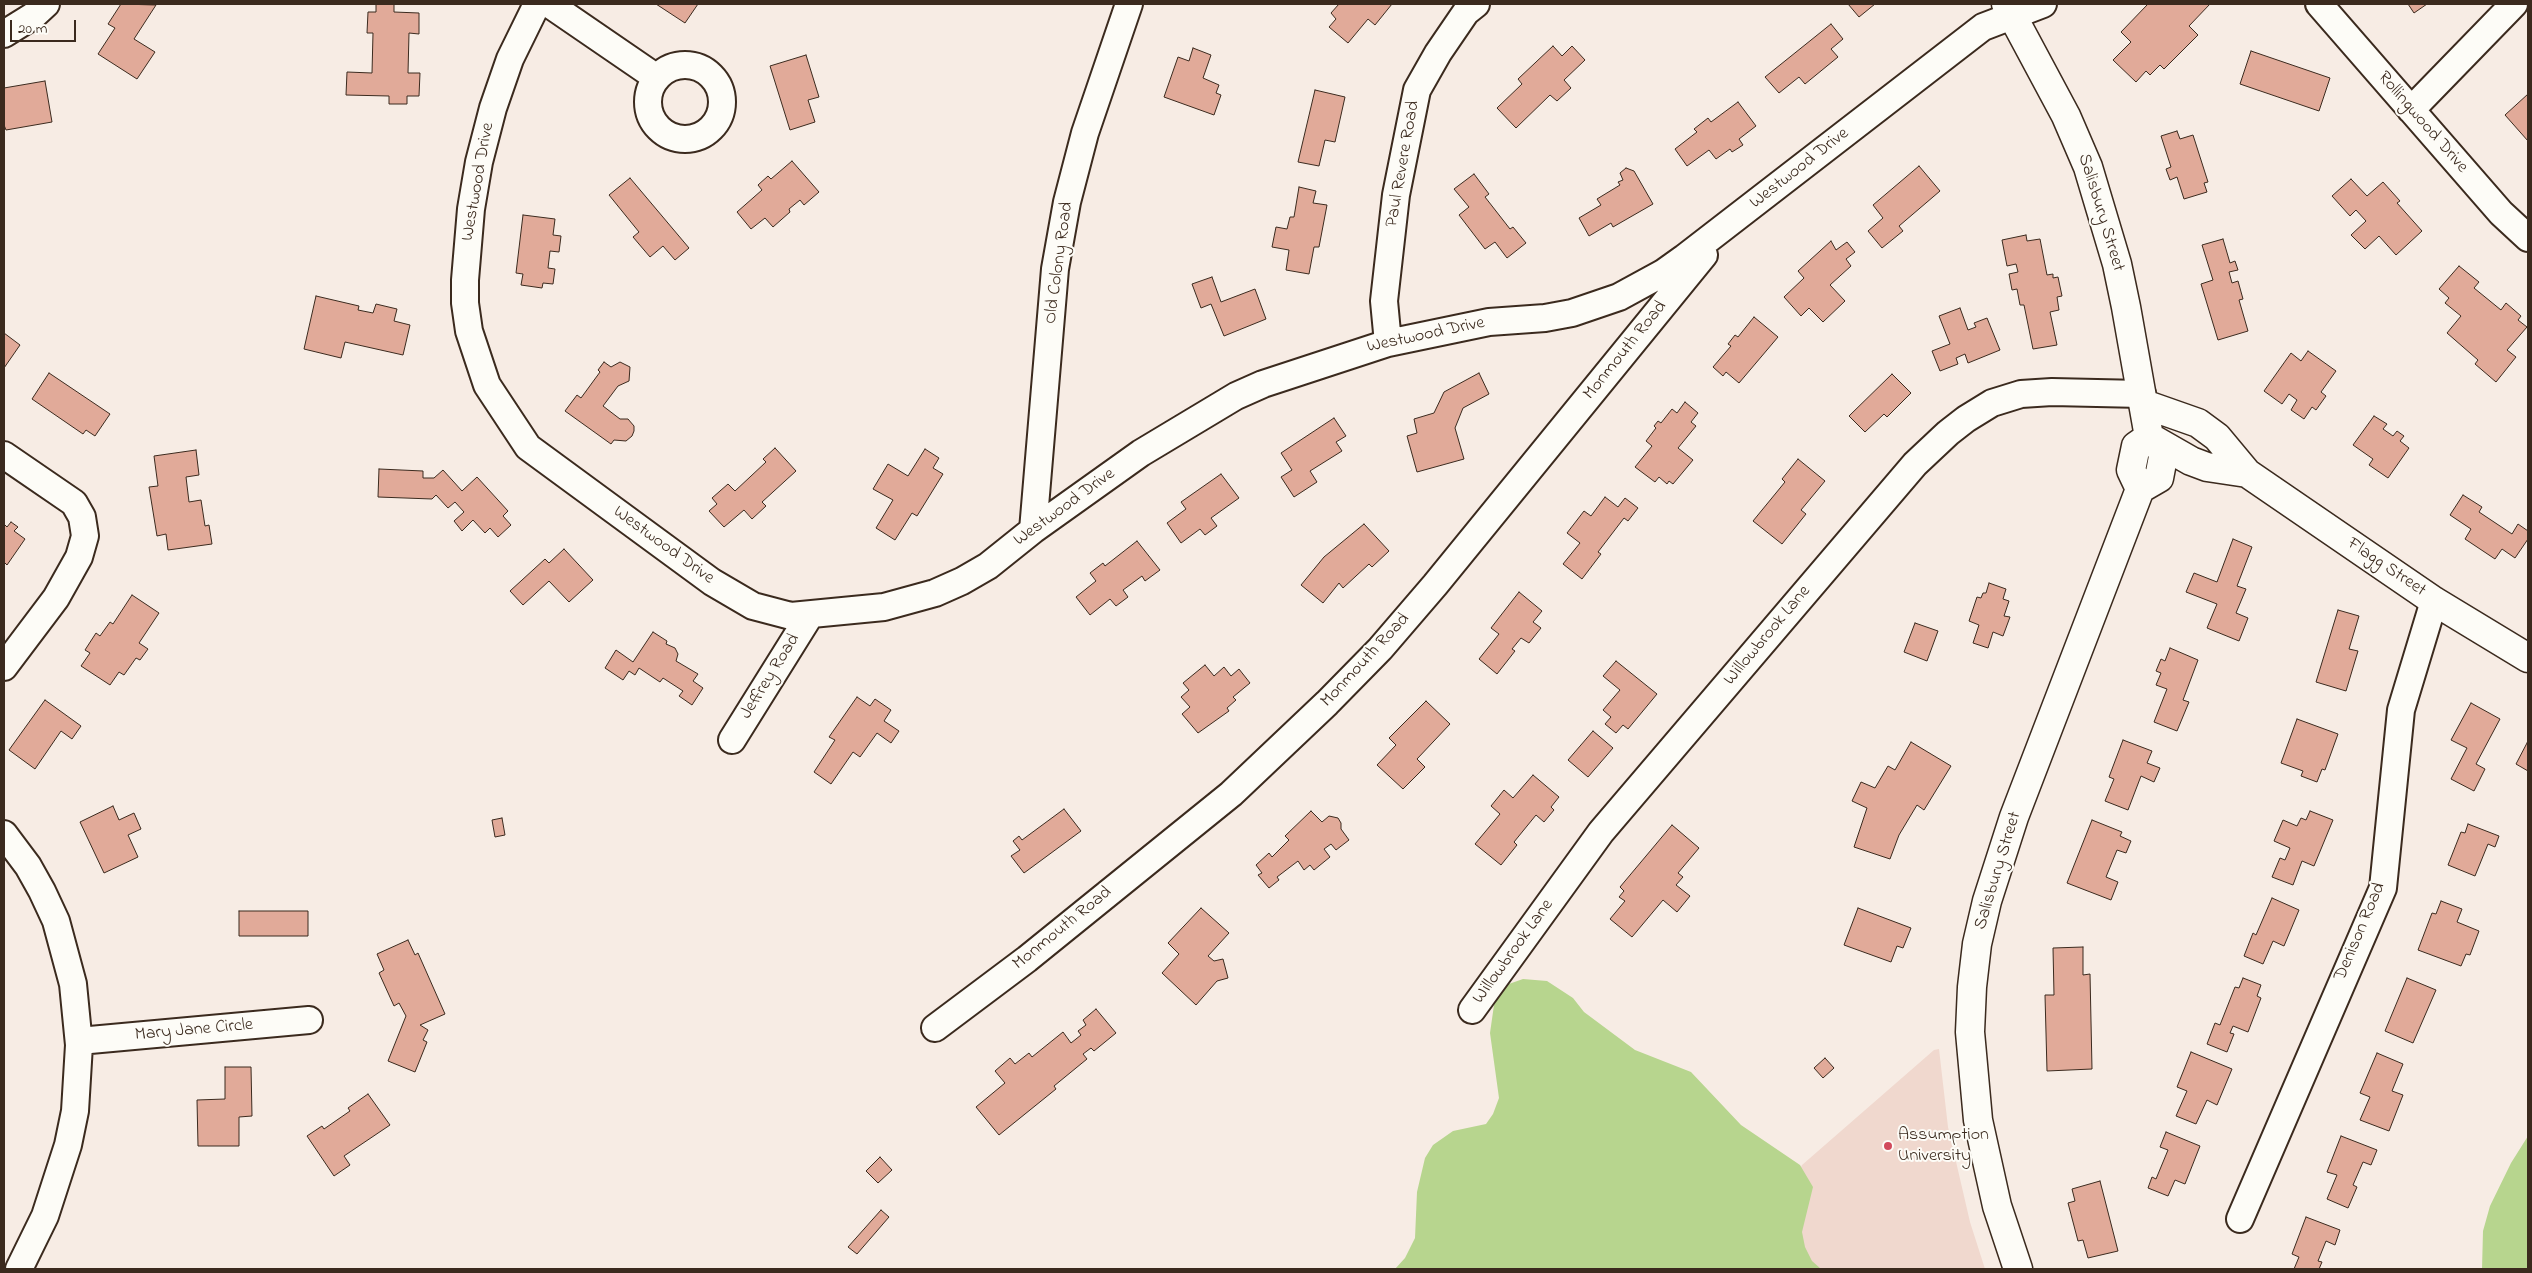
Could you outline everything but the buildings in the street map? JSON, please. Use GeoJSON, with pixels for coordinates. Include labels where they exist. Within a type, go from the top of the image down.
{"type":"FeatureCollection","features":[{"type":"Feature","properties":{"kind":"main road","name":"Salisbury Street"},"geometry":{"type":"LineString","coordinates":[[2010,10],[2066,116],[2088,167],[2116,264],[2150,437],[2164,452],[2159,478],[2140,489],[2014,817],[1987,901],[1977,944],[1972,987],[1970,1032],[1978,1120],[1997,1206],[2018,1269]]}},
{"type":"Feature","properties":{"kind":"main road","name":"Flagg Street"},"geometry":{"type":"LineString","coordinates":[[2143,399],[2198,423],[2218,437],[2247,472],[2434,601],[2528,658]]}},
{"type":"Feature","properties":{"kind":"main road","name":"Flagg Street"},"geometry":{"type":"LineString","coordinates":[[2150,437],[2191,461],[2206,467],[2247,472]]}},
{"type":"Feature","properties":{"kind":"street"},"geometry":{"type":"LineString","coordinates":[[4,34],[26,21],[46,4]]}},
{"type":"Feature","properties":{"kind":"street","name":"Westwood Drive"},"geometry":{"type":"LineString","coordinates":[[537,4],[510,59],[492,108],[479,162],[471,209],[465,303],[469,331],[487,385],[528,447],[691,568],[753,606],[791,616],[884,607],[935,593],[988,566],[1033,530],[1141,453],[1236,396],[1306,368],[1388,342],[1489,322],[1545,318],[1596,306],[1619,297],[1663,273],[1728,225],[1983,27],[2010,10],[2043,4]]}},
{"type":"Feature","properties":{"kind":"street"},"geometry":{"type":"LineString","coordinates":[[549,4],[657,78]]}},
{"type":"Feature","properties":{"kind":"street","name":"Old Colony Road"},"geometry":{"type":"LineString","coordinates":[[1033,530],[1055,269],[1067,202],[1084,133],[1129,4]]}},
{"type":"Feature","properties":{"kind":"street","name":"Paul Revere Road"},"geometry":{"type":"LineString","coordinates":[[1388,342],[1384,301],[1396,195],[1417,90],[1438,53],[1466,12],[1476,4]]}},
{"type":"Feature","properties":{"kind":"street","name":"Rollingwood Drive"},"geometry":{"type":"LineString","coordinates":[[2319,4],[2500,213],[2528,238]]}},
{"type":"Feature","properties":{"kind":"street"},"geometry":{"type":"LineString","coordinates":[[2411,110],[2514,4]]}},
{"type":"Feature","properties":{"kind":"street","name":"Monmouth Road"},"geometry":{"type":"LineString","coordinates":[[935,1028],[1027,959],[1231,794],[1327,703],[1380,648],[1435,585],[1728,225]]}},
{"type":"Feature","properties":{"kind":"street","name":"Willowbrook Lane"},"geometry":{"type":"LineString","coordinates":[[1472,1010],[1601,832],[1915,464],[1942,438],[1979,410],[2006,397],[2052,392],[2143,399]]}},
{"type":"Feature","properties":{"kind":"street"},"geometry":{"type":"LineString","coordinates":[[4,455],[74,503],[82,517],[85,536],[79,557],[56,598],[4,667]]}},
{"type":"Feature","properties":{"kind":"street","name":"Denison Road"},"geometry":{"type":"LineString","coordinates":[[2240,1219],[2383,888],[2401,710],[2434,601]]}},
{"type":"Feature","properties":{"kind":"street","name":"Jeffrey Road"},"geometry":{"type":"LineString","coordinates":[[732,740],[810,615]]}},
{"type":"Feature","properties":{"kind":"street"},"geometry":{"type":"LineString","coordinates":[[4,834],[28,866],[56,921],[73,984],[78,1041],[76,1093],[68,1145],[45,1216],[19,1269]]}},
{"type":"Feature","properties":{"kind":"street","name":"Mary Jane Circle"},"geometry":{"type":"LineString","coordinates":[[78,1041],[309,1020]]}},
{"type":"Feature","properties":{"kind":"shaded area","name":"Assumption University"},"geometry":{"type":"Polygon","coordinates":[[[1939,1049],[1948,1127],[1970,1222],[1985,1269],[1751,1269],[1802,1165],[1934,1050],[1939,1049]]]}},
{"type":"Feature","properties":{"kind":"green space"},"geometry":{"type":"Polygon","coordinates":[[[1523,979],[1547,981],[1573,998],[1584,1012],[1635,1050],[1691,1072],[1741,1125],[1800,1165],[1813,1187],[1802,1232],[1805,1247],[1812,1261],[1821,1269],[1395,1269],[1405,1258],[1415,1238],[1417,1192],[1425,1158],[1433,1145],[1453,1131],[1486,1124],[1493,1114],[1499,1098],[1490,1033],[1494,1005],[1506,985],[1523,979]]]}},
{"type":"Feature","properties":{"kind":"green space"},"geometry":{"type":"Polygon","coordinates":[[[2528,1136],[2528,1269],[2482,1269],[2483,1231],[2490,1206],[2511,1163],[2528,1136]]]}},
{"type":"Feature","properties":{"kind":"place","name":"Assumption University"},"geometry":{"type":"Point","coordinates":[1888,1146]}}]}
